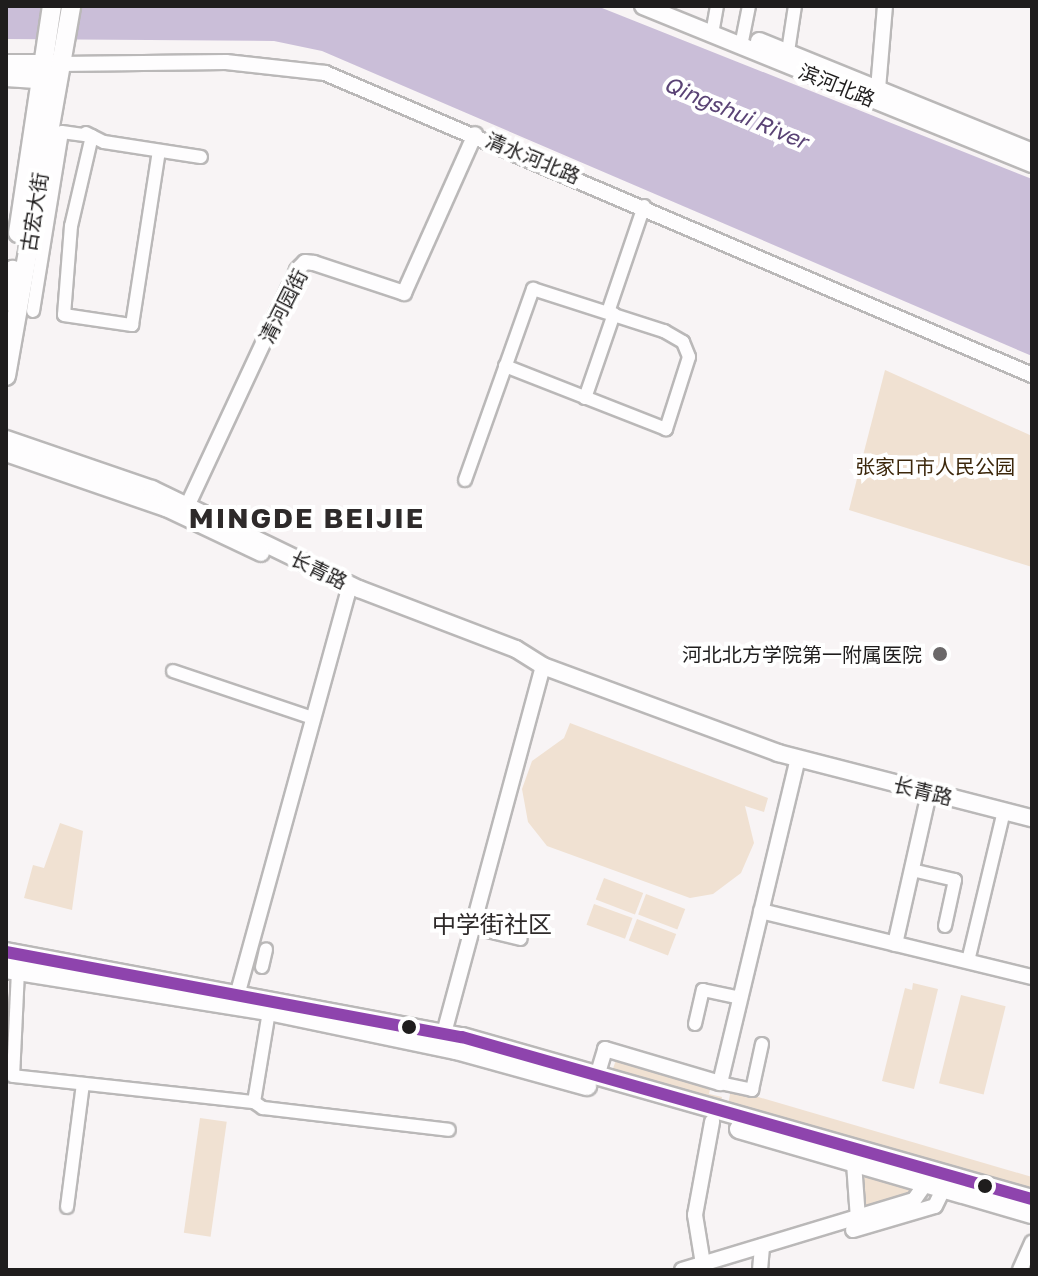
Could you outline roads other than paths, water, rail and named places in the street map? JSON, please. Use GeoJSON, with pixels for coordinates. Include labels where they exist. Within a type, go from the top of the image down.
{"type":"FeatureCollection","features":[{"type":"Feature","properties":{"kind":"main road"},"geometry":{"type":"LineString","coordinates":[[51,64],[52,6]]}},
{"type":"Feature","properties":{"kind":"main road"},"geometry":{"type":"LineString","coordinates":[[51,64],[71,6]]}},
{"type":"Feature","properties":{"kind":"main road","name":"滨河北路"},"geometry":{"type":"LineString","coordinates":[[643,6],[714,29],[878,96],[1032,164]]}},
{"type":"Feature","properties":{"kind":"main road","name":"滨河北路"},"geometry":{"type":"LineString","coordinates":[[672,6],[714,29]]}},
{"type":"Feature","properties":{"kind":"main road","name":"清水河北路"},"geometry":{"type":"LineString","coordinates":[[6,64],[51,64]]}},
{"type":"Feature","properties":{"kind":"main road","name":"清水河北路"},"geometry":{"type":"LineString","coordinates":[[6,77],[51,64]]}},
{"type":"Feature","properties":{"kind":"main road","name":"古宏大街"},"geometry":{"type":"LineString","coordinates":[[8,371],[40,221],[51,64]]}},
{"type":"Feature","properties":{"kind":"main road","name":"古宏大街"},"geometry":{"type":"LineString","coordinates":[[6,302],[51,64]]}},
{"type":"Feature","properties":{"kind":"main road","name":"滨河北路"},"geometry":{"type":"LineString","coordinates":[[878,96],[1032,152]]}},
{"type":"Feature","properties":{"kind":"main road"},"geometry":{"type":"LineString","coordinates":[[6,391],[8,371]]}},
{"type":"Feature","properties":{"kind":"main road"},"geometry":{"type":"LineString","coordinates":[[6,427],[16,440],[31,446]]}},
{"type":"Feature","properties":{"kind":"main road","name":"长青路"},"geometry":{"type":"LineString","coordinates":[[6,439],[31,446],[185,510],[348,590],[516,649],[543,666],[798,759],[1032,818]]}},
{"type":"Feature","properties":{"kind":"main road","name":"长青路"},"geometry":{"type":"LineString","coordinates":[[6,453],[185,510]]}},
{"type":"Feature","properties":{"kind":"main road"},"geometry":{"type":"LineString","coordinates":[[6,952],[238,992],[263,1006],[597,1076],[939,1179],[1032,1214]]}},
{"type":"Feature","properties":{"kind":"main road"},"geometry":{"type":"LineString","coordinates":[[12,970],[444,1033],[504,1056],[712,1122],[854,1163],[1032,1199]]}},
{"type":"Feature","properties":{"kind":"street"},"geometry":{"type":"LineString","coordinates":[[714,29],[717,6]]}},
{"type":"Feature","properties":{"kind":"street"},"geometry":{"type":"LineString","coordinates":[[743,41],[749,6]]}},
{"type":"Feature","properties":{"kind":"street"},"geometry":{"type":"LineString","coordinates":[[787,59],[795,6]]}},
{"type":"Feature","properties":{"kind":"street"},"geometry":{"type":"LineString","coordinates":[[878,96],[885,6]]}},
{"type":"Feature","properties":{"kind":"street","name":"清水河北路"},"geometry":{"type":"LineString","coordinates":[[51,64],[226,62],[293,67],[364,86],[1032,375]]}},
{"type":"Feature","properties":{"kind":"street"},"geometry":{"type":"LineString","coordinates":[[48,127],[201,157]]}},
{"type":"Feature","properties":{"kind":"street"},"geometry":{"type":"LineString","coordinates":[[33,311],[40,221],[62,132],[92,136]]}},
{"type":"Feature","properties":{"kind":"street","name":"清河园街"},"geometry":{"type":"LineString","coordinates":[[185,510],[297,270],[305,262],[314,263],[404,293],[475,134]]}},
{"type":"Feature","properties":{"kind":"street"},"geometry":{"type":"LineString","coordinates":[[92,136],[71,226],[64,315],[132,325],[159,151]]}},
{"type":"Feature","properties":{"kind":"street"},"geometry":{"type":"LineString","coordinates":[[585,398],[644,206]]}},
{"type":"Feature","properties":{"kind":"street"},"geometry":{"type":"LineString","coordinates":[[40,221],[71,226]]}},
{"type":"Feature","properties":{"kind":"street"},"geometry":{"type":"LineString","coordinates":[[465,480],[505,366],[533,289],[611,313],[683,342],[689,366],[666,429],[505,366]]}},
{"type":"Feature","properties":{"kind":"street"},"geometry":{"type":"LineString","coordinates":[[238,992],[275,868],[348,590]]}},
{"type":"Feature","properties":{"kind":"street"},"geometry":{"type":"LineString","coordinates":[[444,1033],[543,666]]}},
{"type":"Feature","properties":{"kind":"street"},"geometry":{"type":"LineString","coordinates":[[173,671],[313,718]]}},
{"type":"Feature","properties":{"kind":"street"},"geometry":{"type":"LineString","coordinates":[[720,1083],[798,759]]}},
{"type":"Feature","properties":{"kind":"street"},"geometry":{"type":"LineString","coordinates":[[895,944],[929,793]]}},
{"type":"Feature","properties":{"kind":"street"},"geometry":{"type":"LineString","coordinates":[[968,961],[1004,811]]}},
{"type":"Feature","properties":{"kind":"street"},"geometry":{"type":"LineString","coordinates":[[271,899],[275,868],[286,839]]}},
{"type":"Feature","properties":{"kind":"street"},"geometry":{"type":"LineString","coordinates":[[912,870],[955,880],[945,926]]}},
{"type":"Feature","properties":{"kind":"street"},"geometry":{"type":"LineString","coordinates":[[761,911],[1032,977]]}},
{"type":"Feature","properties":{"kind":"street"},"geometry":{"type":"LineString","coordinates":[[471,927],[521,939]]}},
{"type":"Feature","properties":{"kind":"street"},"geometry":{"type":"LineString","coordinates":[[249,953],[264,958]]}},
{"type":"Feature","properties":{"kind":"street"},"geometry":{"type":"LineString","coordinates":[[12,970],[13,1076],[254,1102],[263,1108],[449,1130]]}},
{"type":"Feature","properties":{"kind":"street"},"geometry":{"type":"LineString","coordinates":[[695,1024],[703,990],[740,998]]}},
{"type":"Feature","properties":{"kind":"street"},"geometry":{"type":"LineString","coordinates":[[254,1102],[263,1006]]}},
{"type":"Feature","properties":{"kind":"street"},"geometry":{"type":"LineString","coordinates":[[597,1076],[605,1049],[752,1090],[762,1044]]}},
{"type":"Feature","properties":{"kind":"street"},"geometry":{"type":"LineString","coordinates":[[67,1207],[83,1084]]}},
{"type":"Feature","properties":{"kind":"street"},"geometry":{"type":"LineString","coordinates":[[704,1268],[695,1215],[712,1122]]}},
{"type":"Feature","properties":{"kind":"street"},"geometry":{"type":"LineString","coordinates":[[854,1163],[858,1219]]}},
{"type":"Feature","properties":{"kind":"street"},"geometry":{"type":"LineString","coordinates":[[682,1270],[704,1268],[914,1200],[939,1179]]}},
{"type":"Feature","properties":{"kind":"street"},"geometry":{"type":"LineString","coordinates":[[763,1249],[935,1206],[939,1179]]}},
{"type":"Feature","properties":{"kind":"street"},"geometry":{"type":"LineString","coordinates":[[1020,1270],[1032,1243]]}},
{"type":"Feature","properties":{"kind":"street"},"geometry":{"type":"LineString","coordinates":[[760,1270],[763,1249]]}},
{"type":"Feature","properties":{"kind":"water","name":"Qingshui River"},"geometry":{"type":"Polygon","coordinates":[[[6,6],[597,6],[1032,179],[1032,356],[322,51],[274,41],[6,39],[6,6]]]}},
{"type":"Feature","properties":{"kind":"place","name":"河北北方学院第一附属医院"},"geometry":{"type":"Point","coordinates":[940,654]}},
{"type":"Feature","properties":{"kind":"district","name":"MINGDE BEIJIE"},"geometry":{"type":"Point","coordinates":[307,518]}},
{"type":"Feature","properties":{"kind":"district","name":"中学街社区"},"geometry":{"type":"Point","coordinates":[492,924]}},
{"type":"Feature","properties":{"kind":"park label","name":"张家口市人民公园"},"geometry":{"type":"Point","coordinates":[935,466]}}]}
